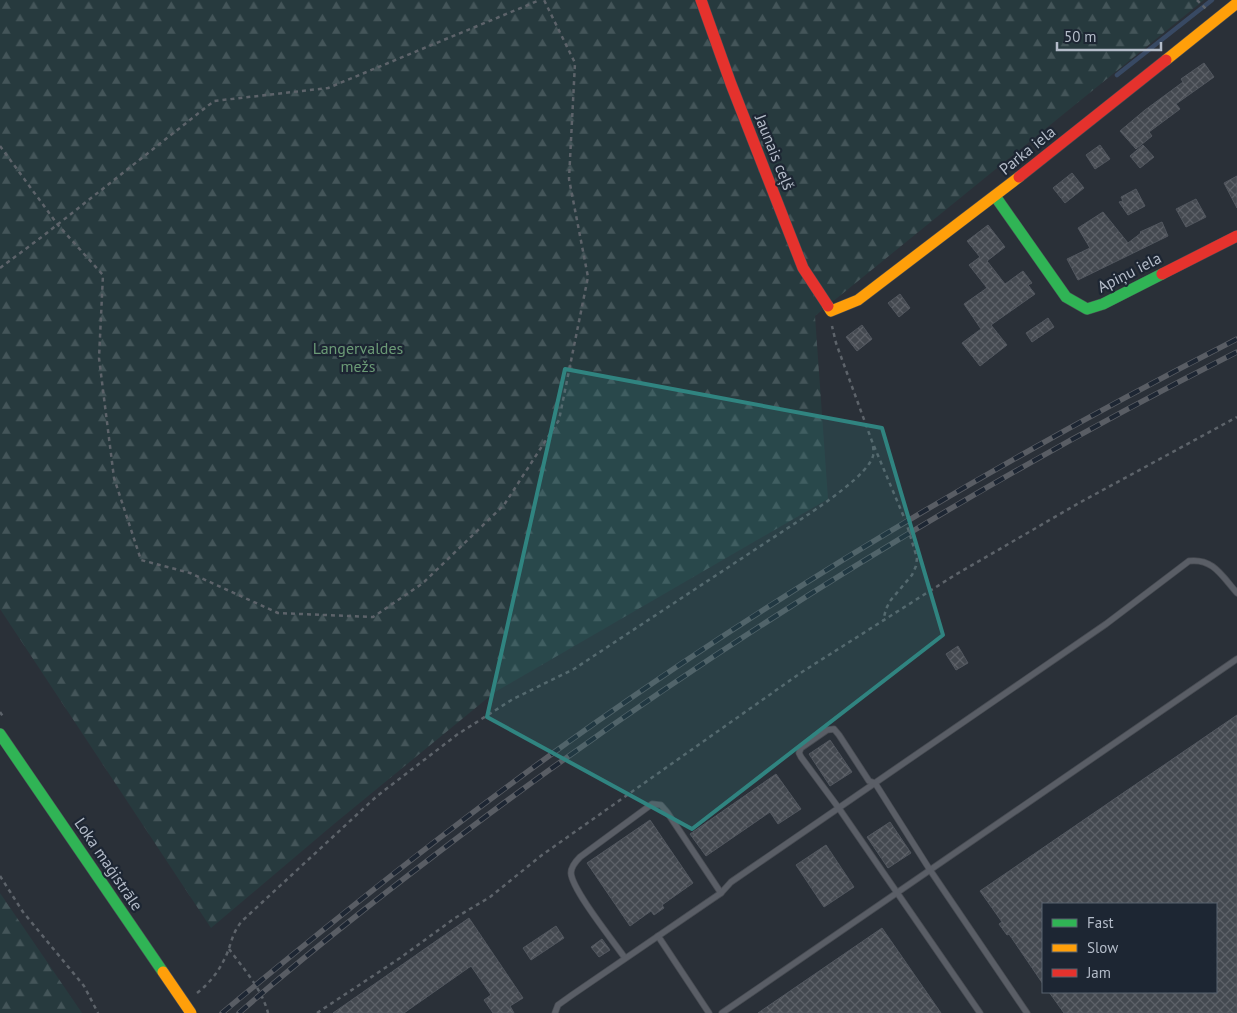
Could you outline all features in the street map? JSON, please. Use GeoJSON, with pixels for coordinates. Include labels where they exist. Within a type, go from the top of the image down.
{"type":"FeatureCollection","features":[{"type":"Feature","properties":{"kind":"street","name":"Jaunais ceļš"},"geometry":{"type":"LineString","coordinates":[[700,0],[803,268],[831,311]]}},
{"type":"Feature","properties":{"kind":"street","name":"Parka iela"},"geometry":{"type":"LineString","coordinates":[[831,311],[858,300],[995,196],[1237,3]]}},
{"type":"Feature","properties":{"kind":"street","name":"Apiņu iela"},"geometry":{"type":"LineString","coordinates":[[995,196],[1066,297],[1078,306],[1087,309],[1103,304],[1237,236]]}},
{"type":"Feature","properties":{"kind":"street","name":"Loka maģistrāle"},"geometry":{"type":"LineString","coordinates":[[0,734],[191,1013]]}},
{"type":"Feature","properties":{"kind":"lane"},"geometry":{"type":"LineString","coordinates":[[555,1013],[558,1005],[721,893],[731,882],[838,807],[1106,624],[1189,561],[1200,560],[1212,565],[1237,592]]}},
{"type":"Feature","properties":{"kind":"lane"},"geometry":{"type":"LineString","coordinates":[[722,1013],[1237,659]]}},
{"type":"Feature","properties":{"kind":"lane"},"geometry":{"type":"LineString","coordinates":[[980,1013],[799,753],[801,748],[827,730],[834,730],[869,781],[875,783],[930,870],[1026,1013]]}},
{"type":"Feature","properties":{"kind":"lane"},"geometry":{"type":"LineString","coordinates":[[626,958],[572,882],[571,871],[580,857],[652,804],[661,805],[667,812],[721,893]]}},
{"type":"Feature","properties":{"kind":"lane"},"geometry":{"type":"LineString","coordinates":[[658,936],[709,1013]]}},
{"type":"Feature","properties":{"kind":"path"},"geometry":{"type":"LineString","coordinates":[[0,268],[58,225],[214,101],[328,88],[540,0]]}},
{"type":"Feature","properties":{"kind":"path"},"geometry":{"type":"LineString","coordinates":[[0,146],[58,225],[103,275],[99,358],[114,478],[141,560],[190,573],[278,613],[372,617],[423,583],[504,505],[560,420],[588,277],[569,179],[574,63],[544,0]]}},
{"type":"Feature","properties":{"kind":"path"},"geometry":{"type":"LineString","coordinates":[[1198,1],[1208,11]]}},
{"type":"Feature","properties":{"kind":"path"},"geometry":{"type":"LineString","coordinates":[[831,311],[836,343],[873,444],[906,522],[917,558],[912,575],[890,601],[883,621]]}},
{"type":"Feature","properties":{"kind":"path"},"geometry":{"type":"LineString","coordinates":[[317,1013],[400,958],[408,950],[455,918],[490,897],[542,855],[802,672],[955,575],[1078,503],[1237,417]]}},
{"type":"Feature","properties":{"kind":"path"},"geometry":{"type":"LineString","coordinates":[[193,996],[215,976],[233,934],[242,921],[394,782],[472,724],[513,699],[574,668],[826,503],[866,466],[873,456],[873,444]]}},
{"type":"Feature","properties":{"kind":"path"},"geometry":{"type":"LineString","coordinates":[[0,876],[23,912],[84,986],[98,1013]]}},
{"type":"Feature","properties":{"kind":"path"},"geometry":{"type":"LineString","coordinates":[[228,948],[248,974],[268,1013]]}},
{"type":"Feature","properties":{"kind":"highlighted area"},"geometry":{"type":"Polygon","coordinates":[[[565,369],[882,428],[943,635],[692,829],[487,717],[565,369]]]}},
{"type":"Feature","properties":{"kind":"green space","name":"Langervaldes mežs"},"geometry":{"type":"Polygon","coordinates":[[[0,0],[1204,0],[815,316],[828,499],[495,692],[211,928],[0,609],[0,0]]]}},
{"type":"Feature","properties":{"kind":"green space"},"geometry":{"type":"Polygon","coordinates":[[[0,893],[82,1013],[0,1013],[0,893]]]}},
{"type":"Feature","properties":{"kind":"building"},"geometry":{"type":"Polygon","coordinates":[[[1204,63],[1214,77],[1176,104],[1180,109],[1149,132],[1152,136],[1136,149],[1120,131],[1183,82],[1181,79],[1204,63]]]}},
{"type":"Feature","properties":{"kind":"building"},"geometry":{"type":"Polygon","coordinates":[[[1100,145],[1110,159],[1095,169],[1086,155],[1100,145]]]}},
{"type":"Feature","properties":{"kind":"building"},"geometry":{"type":"Polygon","coordinates":[[[1143,145],[1154,157],[1140,168],[1130,156],[1143,145]]]}},
{"type":"Feature","properties":{"kind":"building"},"geometry":{"type":"Polygon","coordinates":[[[1072,173],[1084,188],[1065,203],[1053,188],[1072,173]]]}},
{"type":"Feature","properties":{"kind":"building"},"geometry":{"type":"Polygon","coordinates":[[[1237,176],[1237,208],[1224,183],[1237,176]]]}},
{"type":"Feature","properties":{"kind":"building"},"geometry":{"type":"Polygon","coordinates":[[[1136,189],[1145,206],[1128,215],[1119,202],[1123,201],[1121,197],[1136,189]]]}},
{"type":"Feature","properties":{"kind":"building"},"geometry":{"type":"Polygon","coordinates":[[[1196,199],[1206,217],[1186,227],[1176,209],[1196,199]]]}},
{"type":"Feature","properties":{"kind":"building"},"geometry":{"type":"Polygon","coordinates":[[[1103,212],[1128,243],[1140,232],[1162,222],[1168,236],[1078,280],[1067,259],[1090,248],[1078,228],[1103,212]]]}},
{"type":"Feature","properties":{"kind":"building"},"geometry":{"type":"Polygon","coordinates":[[[988,225],[1005,247],[987,261],[1005,284],[1023,271],[1032,283],[1028,285],[1035,294],[991,325],[1007,345],[980,366],[962,343],[981,329],[964,304],[987,288],[969,265],[980,257],[967,241],[988,225]]]}},
{"type":"Feature","properties":{"kind":"building"},"geometry":{"type":"Polygon","coordinates":[[[900,294],[910,308],[899,317],[888,303],[900,294]]]}},
{"type":"Feature","properties":{"kind":"building"},"geometry":{"type":"Polygon","coordinates":[[[1048,318],[1054,327],[1032,342],[1026,333],[1048,318]]]}},
{"type":"Feature","properties":{"kind":"building"},"geometry":{"type":"Polygon","coordinates":[[[862,325],[872,339],[857,351],[846,337],[862,325]]]}},
{"type":"Feature","properties":{"kind":"building"},"geometry":{"type":"Polygon","coordinates":[[[958,646],[968,663],[956,670],[946,654],[958,646]]]}},
{"type":"Feature","properties":{"kind":"building"},"geometry":{"type":"Polygon","coordinates":[[[1237,715],[1237,1013],[1064,1013],[1050,993],[1217,993],[1217,903],[1042,903],[1042,983],[1009,934],[1007,935],[999,924],[1002,922],[980,891],[1237,715]]]}},
{"type":"Feature","properties":{"kind":"building"},"geometry":{"type":"Polygon","coordinates":[[[830,740],[852,772],[830,786],[809,754],[830,740]]]}},
{"type":"Feature","properties":{"kind":"building"},"geometry":{"type":"Polygon","coordinates":[[[776,774],[801,809],[778,824],[770,812],[706,856],[690,834],[776,774]]]}},
{"type":"Feature","properties":{"kind":"building"},"geometry":{"type":"Polygon","coordinates":[[[650,820],[693,883],[662,905],[664,908],[654,915],[651,911],[630,926],[587,863],[650,820]]]}},
{"type":"Feature","properties":{"kind":"building"},"geometry":{"type":"Polygon","coordinates":[[[890,822],[911,853],[888,868],[867,837],[890,822]]]}},
{"type":"Feature","properties":{"kind":"building"},"geometry":{"type":"Polygon","coordinates":[[[826,845],[854,887],[824,907],[796,865],[826,845]]]}},
{"type":"Feature","properties":{"kind":"building"},"geometry":{"type":"Polygon","coordinates":[[[469,918],[523,998],[510,1006],[514,1013],[493,1013],[484,1000],[491,995],[471,966],[404,1013],[333,1013],[469,918]]]}},
{"type":"Feature","properties":{"kind":"building"},"geometry":{"type":"Polygon","coordinates":[[[556,926],[564,938],[531,960],[523,948],[556,926]]]}},
{"type":"Feature","properties":{"kind":"building"},"geometry":{"type":"Polygon","coordinates":[[[882,928],[941,1013],[758,1013],[882,928]]]}},
{"type":"Feature","properties":{"kind":"building"},"geometry":{"type":"Polygon","coordinates":[[[602,939],[610,950],[599,957],[591,947],[602,939]]]}},
{"type":"Feature","properties":{"kind":"waterway"},"geometry":{"type":"LineString","coordinates":[[1117,75],[1212,0]]}},
{"type":"Feature","properties":{"kind":"railway"},"geometry":{"type":"LineString","coordinates":[[222,1013],[452,828],[595,723],[750,618],[829,568],[990,473],[1154,382],[1237,339]]}},
{"type":"Feature","properties":{"kind":"railway"},"geometry":{"type":"LineString","coordinates":[[239,1013],[331,936],[489,814],[578,749],[760,626],[947,510],[1139,403],[1237,352]]}},
{"type":"Feature","properties":{"kind":"traffic: fast"},"geometry":{"type":"LineString","coordinates":[[995,196],[1066,297],[1087,309],[1103,304],[1162,274]]}},
{"type":"Feature","properties":{"kind":"traffic: fast"},"geometry":{"type":"LineString","coordinates":[[0,734],[163,972]]}},
{"type":"Feature","properties":{"kind":"traffic: slow"},"geometry":{"type":"LineString","coordinates":[[1166,60],[1237,3]]}},
{"type":"Feature","properties":{"kind":"traffic: slow"},"geometry":{"type":"LineString","coordinates":[[828,306],[831,311],[858,300],[1019,177]]}},
{"type":"Feature","properties":{"kind":"traffic: slow"},"geometry":{"type":"LineString","coordinates":[[163,972],[191,1013]]}},
{"type":"Feature","properties":{"kind":"traffic: jam"},"geometry":{"type":"LineString","coordinates":[[701,0],[731,84],[803,268],[828,306]]}},
{"type":"Feature","properties":{"kind":"traffic: jam"},"geometry":{"type":"LineString","coordinates":[[1019,177],[1166,60]]}},
{"type":"Feature","properties":{"kind":"traffic: jam"},"geometry":{"type":"LineString","coordinates":[[1162,274],[1237,236]]}}]}
